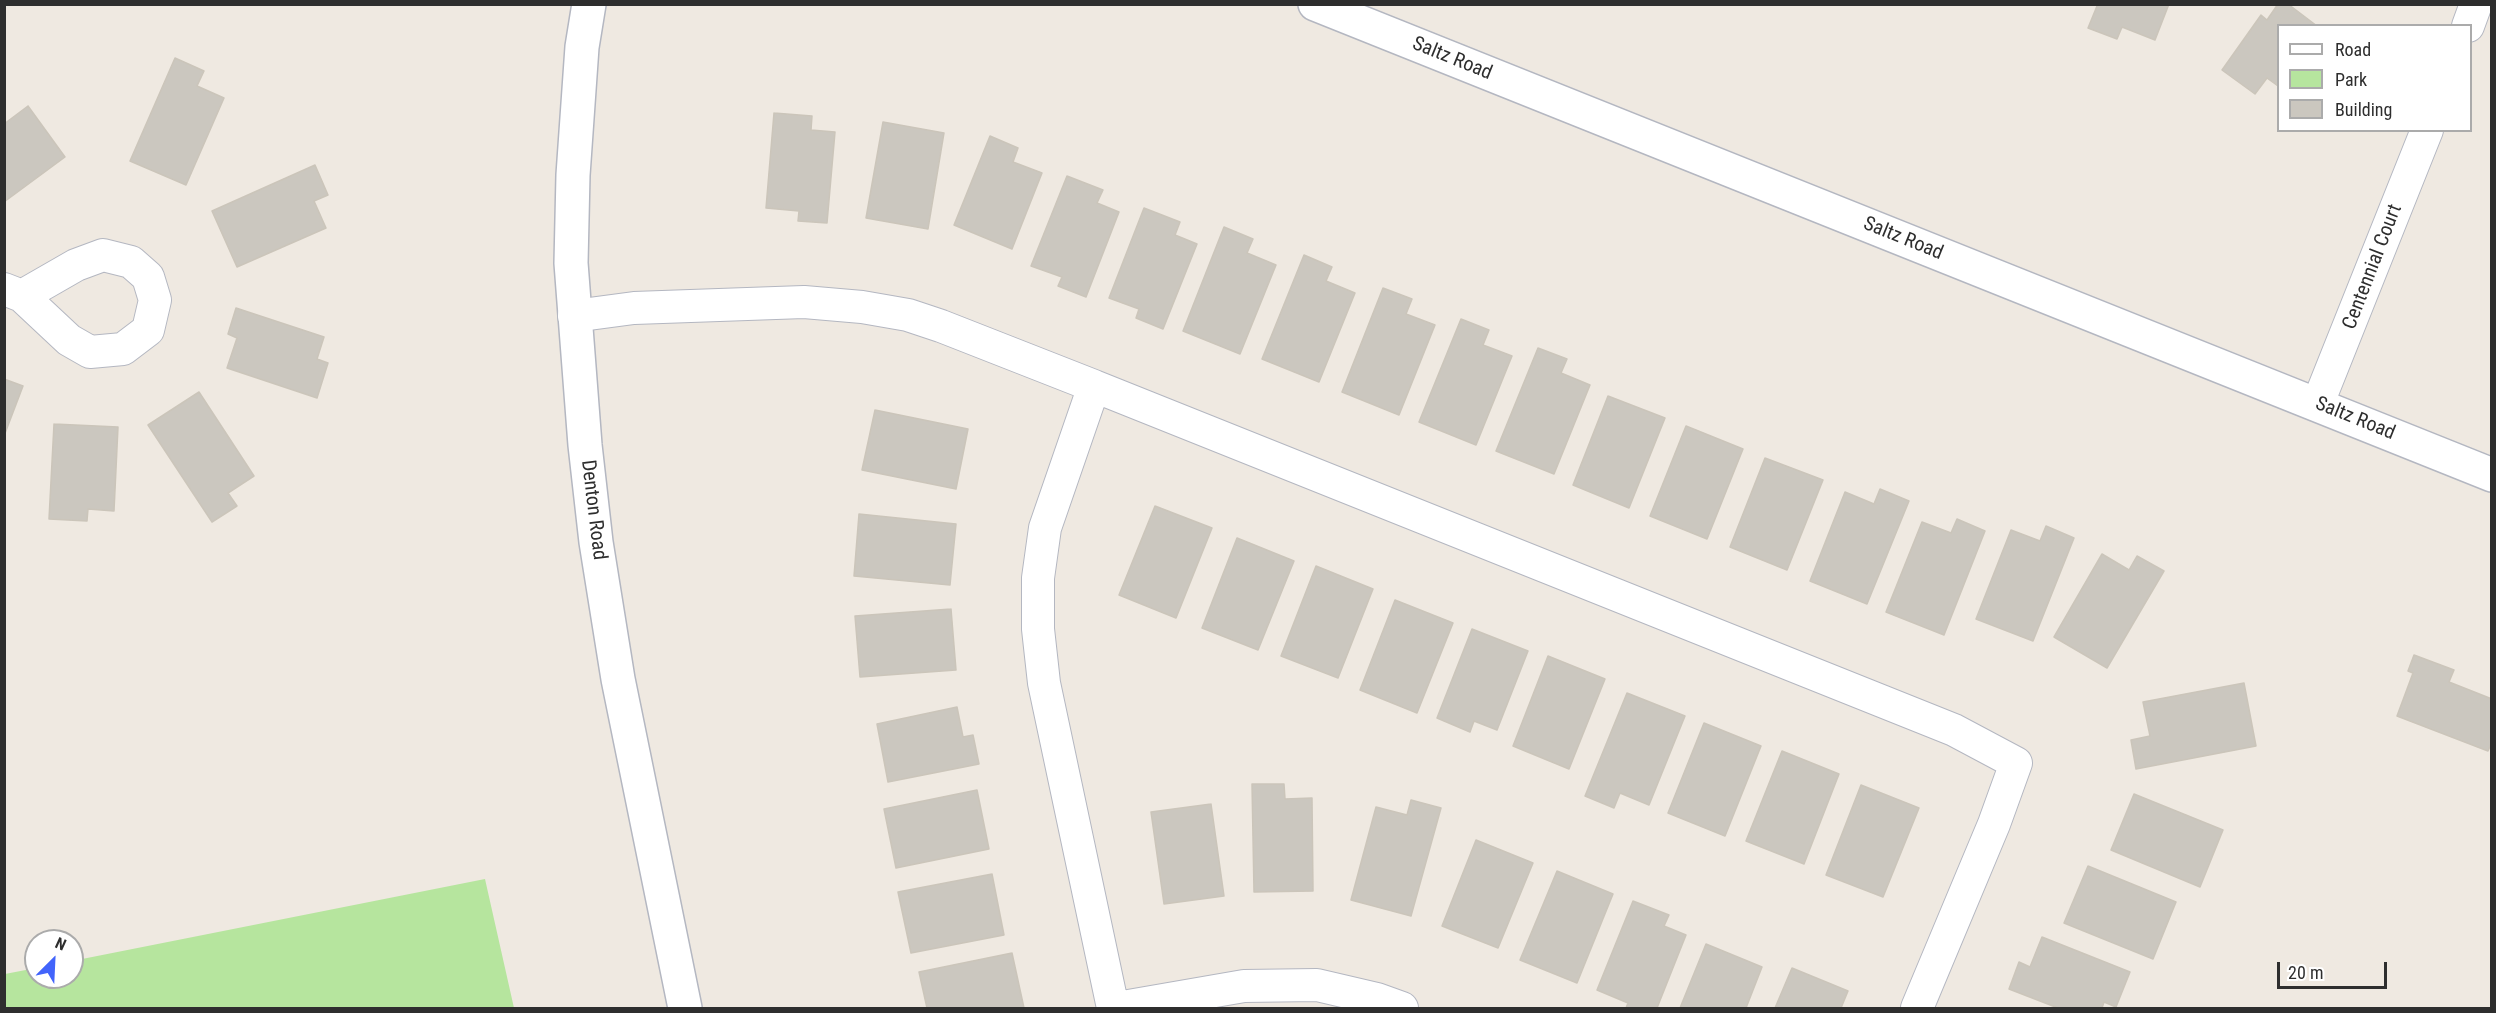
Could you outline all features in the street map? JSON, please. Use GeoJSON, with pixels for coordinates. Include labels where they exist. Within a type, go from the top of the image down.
{"type":"FeatureCollection","features":[{"type":"Feature","properties":{"kind":"street","name":"Denton Road"},"geometry":{"type":"LineString","coordinates":[[589,4],[582,47],[573,175],[571,263],[585,445],[606,613],[685,1008]]}},
{"type":"Feature","properties":{"kind":"street","name":"Saltz Road"},"geometry":{"type":"LineString","coordinates":[[1315,4],[2318,403],[2492,475]]}},
{"type":"Feature","properties":{"kind":"street"},"geometry":{"type":"LineString","coordinates":[[2469,24],[2476,4]]}},
{"type":"Feature","properties":{"kind":"street","name":"Centennial Court"},"geometry":{"type":"LineString","coordinates":[[2318,403],[2426,132]]}},
{"type":"Feature","properties":{"kind":"street"},"geometry":{"type":"LineString","coordinates":[[574,316],[634,308],[804,302],[862,307],[908,315],[1094,386],[1954,730],[2016,763],[1994,824],[1917,1008]]}},
{"type":"Feature","properties":{"kind":"street"},"geometry":{"type":"LineString","coordinates":[[1094,386],[1045,528],[1038,578],[1038,629],[1044,683],[1115,1008],[1244,986],[1317,985],[1377,999],[1402,1008]]}},
{"type":"Feature","properties":{"kind":"green space"},"geometry":{"type":"Polygon","coordinates":[[[485,879],[514,1008],[5,1008],[5,974],[24,970],[24,989],[84,989],[84,959],[485,879]]]}},
{"type":"Feature","properties":{"kind":"building"},"geometry":{"type":"Polygon","coordinates":[[[2094,4],[2169,4],[2155,40],[2122,27],[2117,39],[2088,28],[2097,6],[2094,4]]]}},
{"type":"Feature","properties":{"kind":"building"},"geometry":{"type":"Polygon","coordinates":[[[2278,4],[2288,4],[2314,24],[2277,24],[2277,85],[2267,78],[2255,94],[2222,70],[2261,15],[2267,20],[2278,4]]]}},
{"type":"Feature","properties":{"kind":"building"},"geometry":{"type":"Polygon","coordinates":[[[175,58],[204,71],[197,86],[224,98],[186,185],[130,161],[175,58]]]}},
{"type":"Feature","properties":{"kind":"building"},"geometry":{"type":"Polygon","coordinates":[[[28,106],[65,157],[4,202],[4,124],[28,106]]]}},
{"type":"Feature","properties":{"kind":"building"},"geometry":{"type":"Polygon","coordinates":[[[774,113],[812,116],[811,130],[835,132],[827,223],[798,221],[799,211],[766,208],[774,113]]]}},
{"type":"Feature","properties":{"kind":"building"},"geometry":{"type":"Polygon","coordinates":[[[883,122],[944,133],[928,229],[866,218],[883,122]]]}},
{"type":"Feature","properties":{"kind":"building"},"geometry":{"type":"Polygon","coordinates":[[[990,136],[1018,148],[1013,162],[1042,173],[1012,249],[954,225],[990,136]]]}},
{"type":"Feature","properties":{"kind":"building"},"geometry":{"type":"Polygon","coordinates":[[[315,165],[328,195],[314,201],[326,228],[237,267],[212,211],[315,165]]]}},
{"type":"Feature","properties":{"kind":"building"},"geometry":{"type":"Polygon","coordinates":[[[1067,176],[1103,190],[1097,203],[1119,212],[1086,297],[1058,286],[1062,277],[1031,266],[1067,176]]]}},
{"type":"Feature","properties":{"kind":"building"},"geometry":{"type":"Polygon","coordinates":[[[1144,208],[1180,222],[1175,235],[1197,244],[1163,329],[1136,318],[1139,309],[1109,298],[1144,208]]]}},
{"type":"Feature","properties":{"kind":"building"},"geometry":{"type":"Polygon","coordinates":[[[1224,227],[1253,239],[1247,253],[1276,265],[1240,354],[1183,331],[1224,227]]]}},
{"type":"Feature","properties":{"kind":"building"},"geometry":{"type":"Polygon","coordinates":[[[1304,255],[1332,267],[1326,281],[1355,293],[1319,382],[1262,359],[1304,255]]]}},
{"type":"Feature","properties":{"kind":"building"},"geometry":{"type":"Polygon","coordinates":[[[1383,288],[1412,299],[1406,314],[1435,325],[1399,415],[1342,392],[1383,288]]]}},
{"type":"Feature","properties":{"kind":"building"},"geometry":{"type":"Polygon","coordinates":[[[236,308],[324,337],[317,359],[328,363],[317,398],[227,368],[237,338],[228,334],[236,308]]]}},
{"type":"Feature","properties":{"kind":"building"},"geometry":{"type":"Polygon","coordinates":[[[1461,319],[1489,330],[1483,345],[1512,356],[1476,445],[1419,422],[1461,319]]]}},
{"type":"Feature","properties":{"kind":"building"},"geometry":{"type":"Polygon","coordinates":[[[1538,348],[1567,359],[1561,373],[1590,385],[1554,474],[1496,451],[1538,348]]]}},
{"type":"Feature","properties":{"kind":"building"},"geometry":{"type":"Polygon","coordinates":[[[4,379],[23,386],[4,436],[4,379]]]}},
{"type":"Feature","properties":{"kind":"building"},"geometry":{"type":"Polygon","coordinates":[[[199,392],[254,476],[228,493],[237,506],[212,522],[148,425],[199,392]]]}},
{"type":"Feature","properties":{"kind":"building"},"geometry":{"type":"Polygon","coordinates":[[[1608,396],[1665,418],[1629,508],[1573,485],[1608,396]]]}},
{"type":"Feature","properties":{"kind":"building"},"geometry":{"type":"Polygon","coordinates":[[[875,410],[968,429],[956,489],[862,470],[875,410]]]}},
{"type":"Feature","properties":{"kind":"building"},"geometry":{"type":"Polygon","coordinates":[[[54,424],[118,427],[114,511],[88,509],[87,521],[49,519],[54,424]]]}},
{"type":"Feature","properties":{"kind":"building"},"geometry":{"type":"Polygon","coordinates":[[[1686,426],[1743,449],[1707,539],[1650,516],[1686,426]]]}},
{"type":"Feature","properties":{"kind":"building"},"geometry":{"type":"Polygon","coordinates":[[[1765,458],[1823,480],[1787,570],[1730,547],[1765,458]]]}},
{"type":"Feature","properties":{"kind":"building"},"geometry":{"type":"Polygon","coordinates":[[[1880,489],[1909,501],[1867,604],[1810,581],[1845,492],[1874,504],[1880,489]]]}},
{"type":"Feature","properties":{"kind":"building"},"geometry":{"type":"Polygon","coordinates":[[[1155,506],[1212,528],[1176,618],[1119,595],[1155,506]]]}},
{"type":"Feature","properties":{"kind":"building"},"geometry":{"type":"Polygon","coordinates":[[[859,514],[956,524],[950,585],[854,576],[859,514]]]}},
{"type":"Feature","properties":{"kind":"building"},"geometry":{"type":"Polygon","coordinates":[[[1957,519],[1985,531],[1944,635],[1886,612],[1922,522],[1951,533],[1957,519]]]}},
{"type":"Feature","properties":{"kind":"building"},"geometry":{"type":"Polygon","coordinates":[[[2046,526],[2074,538],[2033,641],[1976,619],[2011,530],[2040,541],[2046,526]]]}},
{"type":"Feature","properties":{"kind":"building"},"geometry":{"type":"Polygon","coordinates":[[[1237,538],[1294,561],[1258,650],[1202,628],[1237,538]]]}},
{"type":"Feature","properties":{"kind":"building"},"geometry":{"type":"Polygon","coordinates":[[[2102,554],[2129,570],[2137,556],[2164,571],[2107,668],[2054,637],[2102,554]]]}},
{"type":"Feature","properties":{"kind":"building"},"geometry":{"type":"Polygon","coordinates":[[[1316,566],[1373,589],[1338,678],[1281,656],[1316,566]]]}},
{"type":"Feature","properties":{"kind":"building"},"geometry":{"type":"Polygon","coordinates":[[[1395,600],[1453,623],[1417,713],[1360,690],[1395,600]]]}},
{"type":"Feature","properties":{"kind":"building"},"geometry":{"type":"Polygon","coordinates":[[[951,609],[956,670],[860,677],[855,616],[951,609]]]}},
{"type":"Feature","properties":{"kind":"building"},"geometry":{"type":"Polygon","coordinates":[[[1472,629],[1528,651],[1497,730],[1474,721],[1470,732],[1437,718],[1472,629]]]}},
{"type":"Feature","properties":{"kind":"building"},"geometry":{"type":"Polygon","coordinates":[[[2414,655],[2454,670],[2449,682],[2492,699],[2492,742],[2488,751],[2397,716],[2413,673],[2408,671],[2414,655]]]}},
{"type":"Feature","properties":{"kind":"building"},"geometry":{"type":"Polygon","coordinates":[[[1548,656],[1605,679],[1569,769],[1513,746],[1548,656]]]}},
{"type":"Feature","properties":{"kind":"building"},"geometry":{"type":"Polygon","coordinates":[[[2244,683],[2256,746],[2136,769],[2131,740],[2150,736],[2143,702],[2244,683]]]}},
{"type":"Feature","properties":{"kind":"building"},"geometry":{"type":"Polygon","coordinates":[[[1627,693],[1685,716],[1649,805],[1620,793],[1614,808],[1585,796],[1627,693]]]}},
{"type":"Feature","properties":{"kind":"building"},"geometry":{"type":"Polygon","coordinates":[[[957,707],[963,737],[973,735],[979,764],[888,782],[877,724],[957,707]]]}},
{"type":"Feature","properties":{"kind":"building"},"geometry":{"type":"Polygon","coordinates":[[[1704,723],[1761,746],[1725,836],[1668,813],[1704,723]]]}},
{"type":"Feature","properties":{"kind":"building"},"geometry":{"type":"Polygon","coordinates":[[[1782,751],[1839,774],[1804,864],[1746,841],[1782,751]]]}},
{"type":"Feature","properties":{"kind":"building"},"geometry":{"type":"Polygon","coordinates":[[[1252,784],[1284,784],[1285,799],[1312,798],[1313,891],[1254,892],[1252,784]]]}},
{"type":"Feature","properties":{"kind":"building"},"geometry":{"type":"Polygon","coordinates":[[[1861,785],[1919,808],[1883,897],[1826,875],[1861,785]]]}},
{"type":"Feature","properties":{"kind":"building"},"geometry":{"type":"Polygon","coordinates":[[[977,790],[989,849],[896,868],[884,809],[977,790]]]}},
{"type":"Feature","properties":{"kind":"building"},"geometry":{"type":"Polygon","coordinates":[[[2134,794],[2223,830],[2200,887],[2111,850],[2134,794]]]}},
{"type":"Feature","properties":{"kind":"building"},"geometry":{"type":"Polygon","coordinates":[[[1411,800],[1441,808],[1411,916],[1351,900],[1376,807],[1407,815],[1411,800]]]}},
{"type":"Feature","properties":{"kind":"building"},"geometry":{"type":"Polygon","coordinates":[[[1211,804],[1224,896],[1164,904],[1151,812],[1211,804]]]}},
{"type":"Feature","properties":{"kind":"building"},"geometry":{"type":"Polygon","coordinates":[[[1476,840],[1533,863],[1498,948],[1442,926],[1476,840]]]}},
{"type":"Feature","properties":{"kind":"building"},"geometry":{"type":"Polygon","coordinates":[[[2088,866],[2176,902],[2153,959],[2064,923],[2088,866]]]}},
{"type":"Feature","properties":{"kind":"building"},"geometry":{"type":"Polygon","coordinates":[[[1557,871],[1613,894],[1577,983],[1520,960],[1557,871]]]}},
{"type":"Feature","properties":{"kind":"building"},"geometry":{"type":"Polygon","coordinates":[[[992,874],[1004,935],[911,953],[898,892],[992,874]]]}},
{"type":"Feature","properties":{"kind":"building"},"geometry":{"type":"Polygon","coordinates":[[[1633,901],[1669,915],[1664,926],[1686,935],[1657,1008],[1626,1008],[1628,1003],[1597,990],[1633,901]]]}},
{"type":"Feature","properties":{"kind":"building"},"geometry":{"type":"Polygon","coordinates":[[[2042,937],[2130,972],[2116,1007],[2104,1002],[2102,1008],[2058,1008],[2009,989],[2019,962],[2030,967],[2042,937]]]}},
{"type":"Feature","properties":{"kind":"building"},"geometry":{"type":"Polygon","coordinates":[[[1706,944],[1762,967],[1746,1008],[1680,1008],[1706,944]]]}},
{"type":"Feature","properties":{"kind":"building"},"geometry":{"type":"Polygon","coordinates":[[[1012,953],[1024,1008],[927,1008],[919,972],[1012,953]]]}},
{"type":"Feature","properties":{"kind":"building"},"geometry":{"type":"Polygon","coordinates":[[[1792,968],[1848,991],[1841,1008],[1775,1008],[1792,968]]]}}]}
